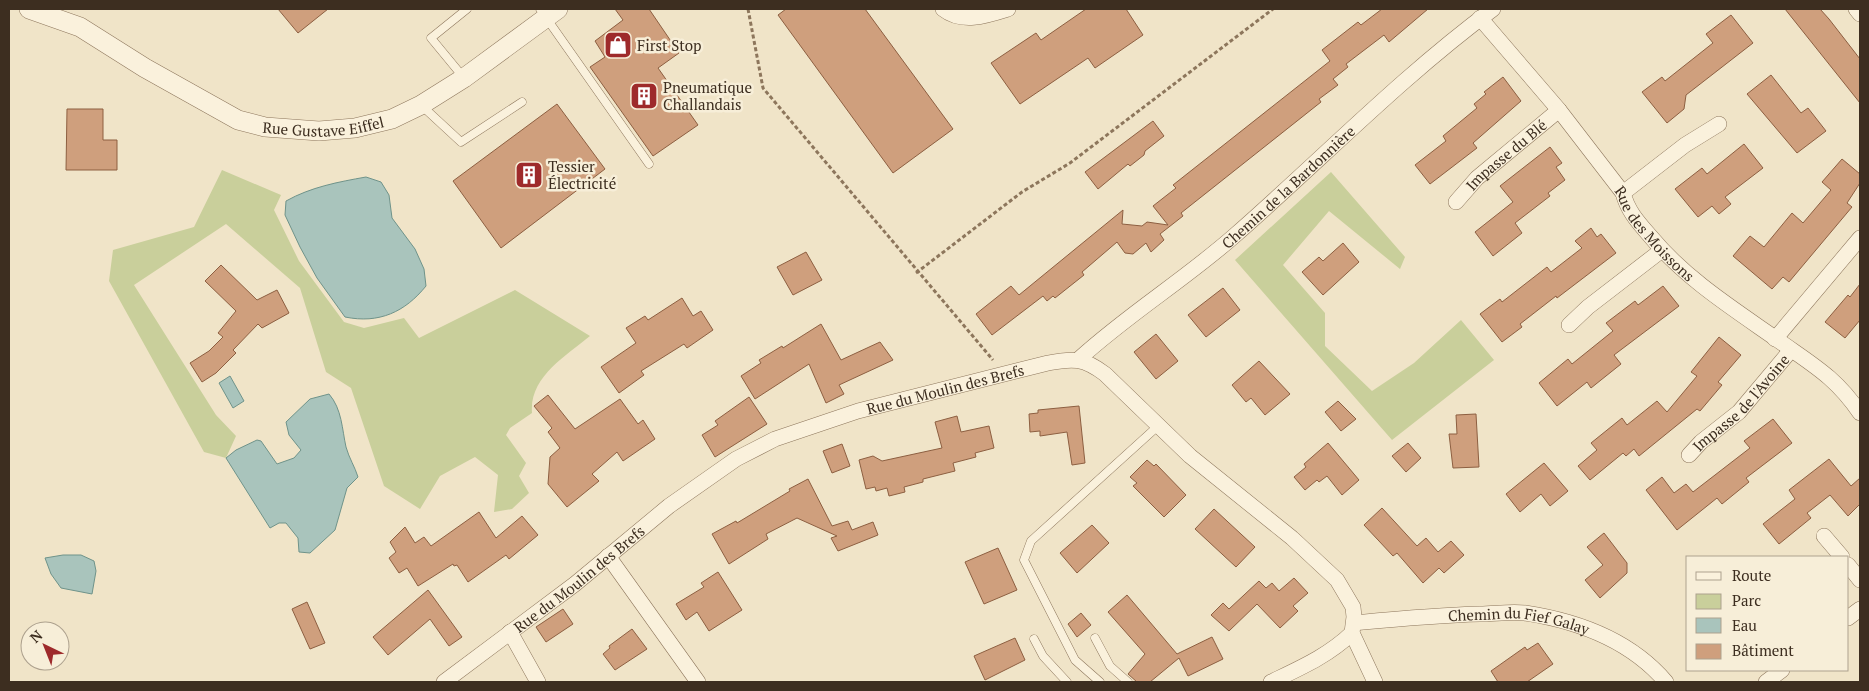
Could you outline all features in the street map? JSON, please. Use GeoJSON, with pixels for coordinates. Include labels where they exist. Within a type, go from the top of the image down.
{"type":"FeatureCollection","features":[{"type":"Feature","properties":{"kind":"street","name":"Rue Gustave Eiffel"},"geometry":{"type":"LineString","coordinates":[[29,9],[80,27],[218,110],[238,120],[264,127],[319,131],[356,128],[392,119],[421,105],[464,78],[549,11]]}},
{"type":"Feature","properties":{"kind":"street","name":"Rue Gustave Eiffel"},"geometry":{"type":"LineString","coordinates":[[62,9],[80,27]]}},
{"type":"Feature","properties":{"kind":"street"},"geometry":{"type":"LineString","coordinates":[[943,9],[962,18],[982,17],[1008,9]]}},
{"type":"Feature","properties":{"kind":"street"},"geometry":{"type":"LineString","coordinates":[[1856,9],[1860,14]]}},
{"type":"Feature","properties":{"kind":"street","name":"Rue des Moissons"},"geometry":{"type":"LineString","coordinates":[[1486,13],[1623,193],[1628,209],[1662,250],[1693,278],[1791,350],[1822,370],[1844,390],[1860,413]]}},
{"type":"Feature","properties":{"kind":"street","name":"Chemin de la Bardonnière"},"geometry":{"type":"LineString","coordinates":[[1079,360],[1111,331],[1208,259],[1387,96],[1486,13]]}},
{"type":"Feature","properties":{"kind":"street","name":"Impasse du Blé"},"geometry":{"type":"LineString","coordinates":[[1456,202],[1477,178],[1559,110]]}},
{"type":"Feature","properties":{"kind":"street"},"geometry":{"type":"LineString","coordinates":[[1623,193],[1685,145],[1719,124]]}},
{"type":"Feature","properties":{"kind":"street"},"geometry":{"type":"LineString","coordinates":[[1775,338],[1860,238]]}},
{"type":"Feature","properties":{"kind":"street"},"geometry":{"type":"LineString","coordinates":[[1569,325],[1588,307],[1662,250]]}},
{"type":"Feature","properties":{"kind":"street","name":"Impasse de l'Avoine"},"geometry":{"type":"LineString","coordinates":[[1689,455],[1701,442],[1739,412],[1791,350]]}},
{"type":"Feature","properties":{"kind":"street","name":"Rue du Moulin des Brefs"},"geometry":{"type":"LineString","coordinates":[[444,682],[575,584],[638,530],[700,482],[736,459],[774,439],[858,411],[1064,360],[1079,360]]}},
{"type":"Feature","properties":{"kind":"street"},"geometry":{"type":"LineString","coordinates":[[1079,360],[1092,364],[1105,374],[1190,456],[1292,538],[1337,580],[1349,598],[1353,628],[1375,682]]}},
{"type":"Feature","properties":{"kind":"street"},"geometry":{"type":"LineString","coordinates":[[1824,536],[1841,556]]}},
{"type":"Feature","properties":{"kind":"street"},"geometry":{"type":"LineString","coordinates":[[608,556],[698,682]]}},
{"type":"Feature","properties":{"kind":"street"},"geometry":{"type":"LineString","coordinates":[[1849,566],[1860,580]]}},
{"type":"Feature","properties":{"kind":"street"},"geometry":{"type":"LineString","coordinates":[[1849,617],[1860,609]]}},
{"type":"Feature","properties":{"kind":"street","name":"Chemin du Fief Galay"},"geometry":{"type":"LineString","coordinates":[[1353,628],[1426,616],[1524,613],[1562,621],[1608,637],[1636,653],[1666,682]]}},
{"type":"Feature","properties":{"kind":"street"},"geometry":{"type":"LineString","coordinates":[[1271,682],[1318,659],[1337,647],[1353,628]]}},
{"type":"Feature","properties":{"kind":"street"},"geometry":{"type":"LineString","coordinates":[[510,632],[538,682]]}},
{"type":"Feature","properties":{"kind":"street"},"geometry":{"type":"LineString","coordinates":[[1766,682],[1781,671]]}},
{"type":"Feature","properties":{"kind":"lane"},"geometry":{"type":"LineString","coordinates":[[464,78],[431,38],[467,9]]}},
{"type":"Feature","properties":{"kind":"lane"},"geometry":{"type":"LineString","coordinates":[[549,11],[649,164]]}},
{"type":"Feature","properties":{"kind":"lane"},"geometry":{"type":"LineString","coordinates":[[421,105],[461,142],[522,102]]}},
{"type":"Feature","properties":{"kind":"lane"},"geometry":{"type":"LineString","coordinates":[[1100,682],[1075,660],[1024,560],[1031,541],[1158,426]]}},
{"type":"Feature","properties":{"kind":"lane"},"geometry":{"type":"LineString","coordinates":[[1096,638],[1110,666],[1128,682]]}},
{"type":"Feature","properties":{"kind":"lane"},"geometry":{"type":"LineString","coordinates":[[1034,639],[1043,656],[1067,682]]}},
{"type":"Feature","properties":{"kind":"path"},"geometry":{"type":"LineString","coordinates":[[748,9],[763,88],[1005,374]]}},
{"type":"Feature","properties":{"kind":"path"},"geometry":{"type":"LineString","coordinates":[[917,272],[1022,192],[1070,163],[1273,9]]}},
{"type":"Feature","properties":{"kind":"green space"},"geometry":{"type":"Polygon","coordinates":[[[222,170],[281,195],[274,210],[299,261],[344,322],[364,328],[404,318],[419,338],[515,290],[590,336],[551,368],[536,389],[532,413],[510,428],[506,435],[526,463],[519,476],[529,493],[512,509],[494,512],[498,475],[475,457],[440,476],[420,509],[384,486],[351,388],[326,372],[300,288],[226,224],[134,285],[216,415],[236,436],[226,458],[204,452],[109,281],[113,250],[194,227],[222,170]]]}},
{"type":"Feature","properties":{"kind":"green space"},"geometry":{"type":"Polygon","coordinates":[[[1331,172],[1405,257],[1400,269],[1329,211],[1283,265],[1325,313],[1325,346],[1372,391],[1414,363],[1461,320],[1494,360],[1392,440],[1235,260],[1331,172]]]}},
{"type":"Feature","properties":{"kind":"water"},"geometry":{"type":"Polygon","coordinates":[[[366,177],[381,182],[389,195],[392,218],[415,249],[424,269],[426,286],[409,303],[390,314],[369,319],[357,319],[345,317],[317,278],[285,215],[286,201],[295,196],[325,186],[366,177]]]}},
{"type":"Feature","properties":{"kind":"water"},"geometry":{"type":"Polygon","coordinates":[[[230,376],[244,401],[233,408],[219,383],[230,376]]]}},
{"type":"Feature","properties":{"kind":"water"},"geometry":{"type":"Polygon","coordinates":[[[329,394],[337,406],[346,447],[358,477],[347,488],[335,530],[310,553],[299,552],[298,538],[286,523],[279,523],[270,528],[226,458],[236,450],[257,440],[261,441],[277,464],[294,458],[301,450],[289,435],[286,422],[310,399],[329,394]]]}},
{"type":"Feature","properties":{"kind":"water"},"geometry":{"type":"Polygon","coordinates":[[[81,555],[94,561],[96,571],[92,594],[61,588],[51,574],[45,558],[81,555]]]}},
{"type":"Feature","properties":{"kind":"building"},"geometry":{"type":"Polygon","coordinates":[[[278,9],[328,9],[298,33],[278,9]]]}},
{"type":"Feature","properties":{"kind":"building","name":"Pneumatique Challandais"},"geometry":{"type":"Polygon","coordinates":[[[615,9],[649,9],[679,53],[658,68],[698,125],[653,156],[590,67],[605,57],[595,41],[623,20],[615,9]]]}},
{"type":"Feature","properties":{"kind":"building"},"geometry":{"type":"Polygon","coordinates":[[[786,9],[865,9],[953,129],[893,173],[778,15],[786,9]]]}},
{"type":"Feature","properties":{"kind":"building"},"geometry":{"type":"Polygon","coordinates":[[[1086,9],[1126,9],[1143,35],[1095,68],[1088,58],[1020,104],[991,63],[1036,33],[1041,40],[1086,9]]]}},
{"type":"Feature","properties":{"kind":"building"},"geometry":{"type":"Polygon","coordinates":[[[1382,9],[1428,9],[1389,42],[1384,35],[1346,64],[1348,67],[1333,79],[1338,85],[1319,99],[1321,102],[1181,213],[1183,216],[1160,234],[1164,240],[1151,252],[1146,243],[1133,254],[1125,253],[1117,242],[1082,272],[1084,275],[1055,298],[1053,296],[1047,301],[1043,296],[992,335],[976,314],[1011,286],[1019,295],[1123,210],[1122,224],[1142,226],[1147,222],[1168,225],[1153,206],[1176,188],[1173,185],[1330,61],[1322,50],[1358,22],[1361,25],[1382,9]]]}},
{"type":"Feature","properties":{"kind":"building"},"geometry":{"type":"Polygon","coordinates":[[[1785,9],[1820,9],[1829,19],[1860,59],[1860,103],[1785,9]]]}},
{"type":"Feature","properties":{"kind":"building"},"geometry":{"type":"Polygon","coordinates":[[[1731,15],[1753,43],[1686,95],[1684,109],[1667,123],[1642,92],[1662,77],[1665,81],[1713,43],[1706,34],[1731,15]]]}},
{"type":"Feature","properties":{"kind":"building"},"geometry":{"type":"Polygon","coordinates":[[[1771,75],[1801,113],[1808,108],[1826,131],[1797,153],[1747,94],[1771,75]]]}},
{"type":"Feature","properties":{"kind":"building"},"geometry":{"type":"Polygon","coordinates":[[[1503,77],[1521,101],[1473,143],[1477,148],[1430,184],[1415,165],[1446,141],[1443,136],[1477,108],[1474,104],[1486,94],[1484,92],[1503,77]]]}},
{"type":"Feature","properties":{"kind":"building","name":"Tessier Électricité"},"geometry":{"type":"Polygon","coordinates":[[[557,104],[605,169],[501,248],[453,181],[557,104]]]}},
{"type":"Feature","properties":{"kind":"building"},"geometry":{"type":"Polygon","coordinates":[[[67,109],[103,109],[103,140],[117,140],[117,170],[66,170],[67,109]]]}},
{"type":"Feature","properties":{"kind":"building"},"geometry":{"type":"Polygon","coordinates":[[[1153,121],[1164,136],[1145,151],[1144,155],[1130,166],[1128,164],[1098,189],[1085,172],[1153,121]]]}},
{"type":"Feature","properties":{"kind":"building"},"geometry":{"type":"Polygon","coordinates":[[[1744,144],[1763,168],[1725,197],[1731,204],[1719,214],[1712,206],[1698,217],[1675,189],[1702,168],[1707,174],[1744,144]]]}},
{"type":"Feature","properties":{"kind":"building"},"geometry":{"type":"Polygon","coordinates":[[[1550,147],[1562,163],[1556,167],[1565,180],[1548,193],[1550,196],[1515,223],[1522,233],[1493,256],[1475,232],[1513,202],[1500,186],[1550,147]]]}},
{"type":"Feature","properties":{"kind":"building"},"geometry":{"type":"Polygon","coordinates":[[[1842,159],[1860,174],[1860,183],[1847,203],[1852,207],[1789,282],[1783,277],[1772,289],[1733,256],[1750,236],[1764,247],[1792,213],[1803,223],[1831,190],[1822,182],[1842,159]]]}},
{"type":"Feature","properties":{"kind":"building"},"geometry":{"type":"Polygon","coordinates":[[[1591,228],[1597,237],[1601,234],[1616,253],[1520,324],[1522,327],[1502,342],[1480,314],[1500,299],[1502,302],[1547,267],[1551,272],[1582,248],[1575,241],[1591,228]]]}},
{"type":"Feature","properties":{"kind":"building"},"geometry":{"type":"Polygon","coordinates":[[[1343,243],[1359,262],[1323,295],[1302,272],[1319,257],[1323,261],[1343,243]]]}},
{"type":"Feature","properties":{"kind":"building"},"geometry":{"type":"Polygon","coordinates":[[[806,252],[822,280],[793,295],[777,267],[806,252]]]}},
{"type":"Feature","properties":{"kind":"building"},"geometry":{"type":"Polygon","coordinates":[[[221,265],[257,300],[277,290],[289,313],[262,328],[258,324],[233,350],[236,353],[216,373],[202,382],[190,363],[209,351],[223,337],[218,333],[236,311],[205,281],[221,265]]]}},
{"type":"Feature","properties":{"kind":"building"},"geometry":{"type":"Polygon","coordinates":[[[1860,284],[1860,320],[1845,338],[1825,322],[1860,284]]]}},
{"type":"Feature","properties":{"kind":"building"},"geometry":{"type":"Polygon","coordinates":[[[1663,286],[1679,306],[1614,355],[1621,364],[1591,388],[1587,382],[1557,406],[1539,383],[1568,359],[1572,364],[1613,331],[1606,323],[1635,301],[1638,305],[1663,286]]]}},
{"type":"Feature","properties":{"kind":"building"},"geometry":{"type":"Polygon","coordinates":[[[1223,288],[1240,310],[1206,337],[1188,315],[1223,288]]]}},
{"type":"Feature","properties":{"kind":"building"},"geometry":{"type":"Polygon","coordinates":[[[682,298],[693,316],[701,311],[713,330],[687,348],[684,344],[641,371],[644,375],[619,393],[601,367],[636,343],[626,328],[645,316],[648,320],[682,298]]]}},
{"type":"Feature","properties":{"kind":"building"},"geometry":{"type":"Polygon","coordinates":[[[821,324],[841,360],[880,342],[893,360],[839,385],[844,394],[826,403],[809,364],[755,399],[741,376],[761,363],[759,360],[782,346],[783,348],[821,324]]]}},
{"type":"Feature","properties":{"kind":"building"},"geometry":{"type":"Polygon","coordinates":[[[1156,334],[1178,361],[1156,379],[1134,352],[1156,334]]]}},
{"type":"Feature","properties":{"kind":"building"},"geometry":{"type":"Polygon","coordinates":[[[1719,337],[1741,355],[1718,382],[1722,385],[1700,411],[1697,409],[1639,456],[1634,449],[1626,456],[1623,453],[1590,480],[1578,466],[1597,450],[1591,443],[1622,418],[1627,425],[1657,401],[1667,412],[1697,376],[1691,372],[1719,337]]]}},
{"type":"Feature","properties":{"kind":"building"},"geometry":{"type":"Polygon","coordinates":[[[1259,361],[1290,394],[1265,415],[1251,398],[1246,402],[1232,385],[1259,361]]]}},
{"type":"Feature","properties":{"kind":"building"},"geometry":{"type":"Polygon","coordinates":[[[548,395],[575,429],[620,399],[638,424],[643,420],[655,439],[623,461],[617,452],[592,474],[599,481],[567,507],[548,484],[550,457],[560,448],[548,432],[552,428],[534,406],[548,395]]]}},
{"type":"Feature","properties":{"kind":"building"},"geometry":{"type":"Polygon","coordinates":[[[749,397],[767,424],[715,457],[702,435],[718,425],[715,421],[749,397]]]}},
{"type":"Feature","properties":{"kind":"building"},"geometry":{"type":"Polygon","coordinates":[[[1338,401],[1356,419],[1341,431],[1325,412],[1338,401]]]}},
{"type":"Feature","properties":{"kind":"building"},"geometry":{"type":"Polygon","coordinates":[[[1079,406],[1085,463],[1072,465],[1067,432],[1040,436],[1040,431],[1030,432],[1029,414],[1038,413],[1038,410],[1079,406]]]}},
{"type":"Feature","properties":{"kind":"building"},"geometry":{"type":"Polygon","coordinates":[[[1476,414],[1479,467],[1453,468],[1449,434],[1457,434],[1456,415],[1476,414]]]}},
{"type":"Feature","properties":{"kind":"building"},"geometry":{"type":"Polygon","coordinates":[[[957,416],[961,432],[989,426],[994,448],[975,453],[976,457],[953,463],[955,471],[923,479],[923,482],[904,487],[905,492],[889,496],[887,488],[876,491],[875,487],[866,489],[859,460],[873,456],[882,461],[942,448],[935,422],[957,416]]]}},
{"type":"Feature","properties":{"kind":"building"},"geometry":{"type":"Polygon","coordinates":[[[1773,419],[1792,443],[1746,478],[1749,482],[1722,504],[1717,498],[1677,530],[1646,490],[1662,477],[1674,493],[1686,484],[1693,492],[1750,448],[1744,441],[1773,419]]]}},
{"type":"Feature","properties":{"kind":"building"},"geometry":{"type":"Polygon","coordinates":[[[1328,443],[1359,480],[1342,495],[1327,476],[1319,482],[1317,480],[1305,490],[1294,477],[1306,467],[1304,464],[1328,443]]]}},
{"type":"Feature","properties":{"kind":"building"},"geometry":{"type":"Polygon","coordinates":[[[1408,443],[1421,458],[1406,472],[1392,456],[1408,443]]]}},
{"type":"Feature","properties":{"kind":"building"},"geometry":{"type":"Polygon","coordinates":[[[842,444],[850,466],[832,473],[823,451],[842,444]]]}},
{"type":"Feature","properties":{"kind":"building"},"geometry":{"type":"Polygon","coordinates":[[[1829,459],[1851,486],[1860,478],[1860,504],[1848,516],[1830,495],[1807,513],[1811,518],[1779,544],[1763,524],[1795,499],[1789,490],[1829,459]]]}},
{"type":"Feature","properties":{"kind":"building"},"geometry":{"type":"Polygon","coordinates":[[[1147,460],[1154,466],[1156,464],[1186,495],[1164,517],[1133,486],[1137,483],[1130,477],[1147,460]]]}},
{"type":"Feature","properties":{"kind":"building"},"geometry":{"type":"Polygon","coordinates":[[[1544,463],[1568,491],[1550,506],[1541,494],[1520,512],[1506,494],[1544,463]]]}},
{"type":"Feature","properties":{"kind":"building"},"geometry":{"type":"Polygon","coordinates":[[[808,479],[832,526],[848,521],[852,530],[873,522],[878,535],[838,551],[831,538],[837,536],[797,518],[766,534],[768,539],[729,564],[712,534],[736,521],[737,523],[790,491],[789,489],[808,479]]]}},
{"type":"Feature","properties":{"kind":"building"},"geometry":{"type":"Polygon","coordinates":[[[1382,508],[1417,546],[1426,538],[1438,552],[1451,541],[1464,555],[1444,573],[1439,568],[1423,583],[1397,553],[1393,556],[1364,525],[1382,508]]]}},
{"type":"Feature","properties":{"kind":"building"},"geometry":{"type":"Polygon","coordinates":[[[1214,509],[1255,547],[1236,567],[1195,529],[1214,509]]]}},
{"type":"Feature","properties":{"kind":"building"},"geometry":{"type":"Polygon","coordinates":[[[479,512],[496,538],[522,516],[538,535],[509,559],[506,555],[468,582],[457,565],[454,566],[453,564],[418,586],[407,568],[399,573],[389,558],[396,552],[390,542],[405,527],[415,543],[424,537],[431,546],[479,512]]]}},
{"type":"Feature","properties":{"kind":"building"},"geometry":{"type":"Polygon","coordinates":[[[1092,525],[1109,543],[1077,573],[1060,553],[1092,525]]]}},
{"type":"Feature","properties":{"kind":"building"},"geometry":{"type":"Polygon","coordinates":[[[1604,533],[1627,563],[1627,573],[1600,598],[1585,580],[1603,565],[1587,547],[1604,533]]]}},
{"type":"Feature","properties":{"kind":"building"},"geometry":{"type":"Polygon","coordinates":[[[998,548],[1017,590],[984,604],[965,562],[998,548]]]}},
{"type":"Feature","properties":{"kind":"building"},"geometry":{"type":"Polygon","coordinates":[[[718,572],[742,610],[709,631],[697,612],[686,620],[676,604],[704,587],[701,583],[718,572]]]}},
{"type":"Feature","properties":{"kind":"building"},"geometry":{"type":"Polygon","coordinates":[[[1294,578],[1308,593],[1293,606],[1298,611],[1280,628],[1257,604],[1229,631],[1211,615],[1223,603],[1229,609],[1259,581],[1266,588],[1272,583],[1279,591],[1294,578]]]}},
{"type":"Feature","properties":{"kind":"building"},"geometry":{"type":"Polygon","coordinates":[[[428,590],[462,637],[449,646],[430,619],[388,655],[373,637],[428,590]]]}},
{"type":"Feature","properties":{"kind":"building"},"geometry":{"type":"Polygon","coordinates":[[[1127,595],[1177,654],[1212,637],[1223,659],[1188,676],[1179,658],[1150,682],[1137,682],[1128,674],[1145,654],[1108,612],[1127,595]]]}},
{"type":"Feature","properties":{"kind":"building"},"geometry":{"type":"Polygon","coordinates":[[[307,602],[325,643],[310,649],[292,609],[307,602]]]}},
{"type":"Feature","properties":{"kind":"building"},"geometry":{"type":"Polygon","coordinates":[[[563,609],[573,624],[546,642],[536,627],[563,609]]]}},
{"type":"Feature","properties":{"kind":"building"},"geometry":{"type":"Polygon","coordinates":[[[1081,613],[1091,625],[1077,637],[1068,624],[1081,613]]]}},
{"type":"Feature","properties":{"kind":"building"},"geometry":{"type":"Polygon","coordinates":[[[632,629],[647,649],[615,670],[603,654],[610,648],[609,646],[632,629]]]}},
{"type":"Feature","properties":{"kind":"building"},"geometry":{"type":"Polygon","coordinates":[[[1015,638],[1025,660],[985,680],[974,656],[1015,638]]]}},
{"type":"Feature","properties":{"kind":"building"},"geometry":{"type":"Polygon","coordinates":[[[1538,643],[1553,664],[1527,682],[1498,682],[1491,671],[1525,647],[1527,650],[1538,643]]]}},
{"type":"Feature","properties":{"kind":"place","name":"First Stop"},"geometry":{"type":"Point","coordinates":[618,45]}},
{"type":"Feature","properties":{"kind":"place","name":"Pneumatique Challandais"},"geometry":{"type":"Point","coordinates":[644,96]}},
{"type":"Feature","properties":{"kind":"place","name":"Tessier Électricité"},"geometry":{"type":"Point","coordinates":[529,175]}}]}
